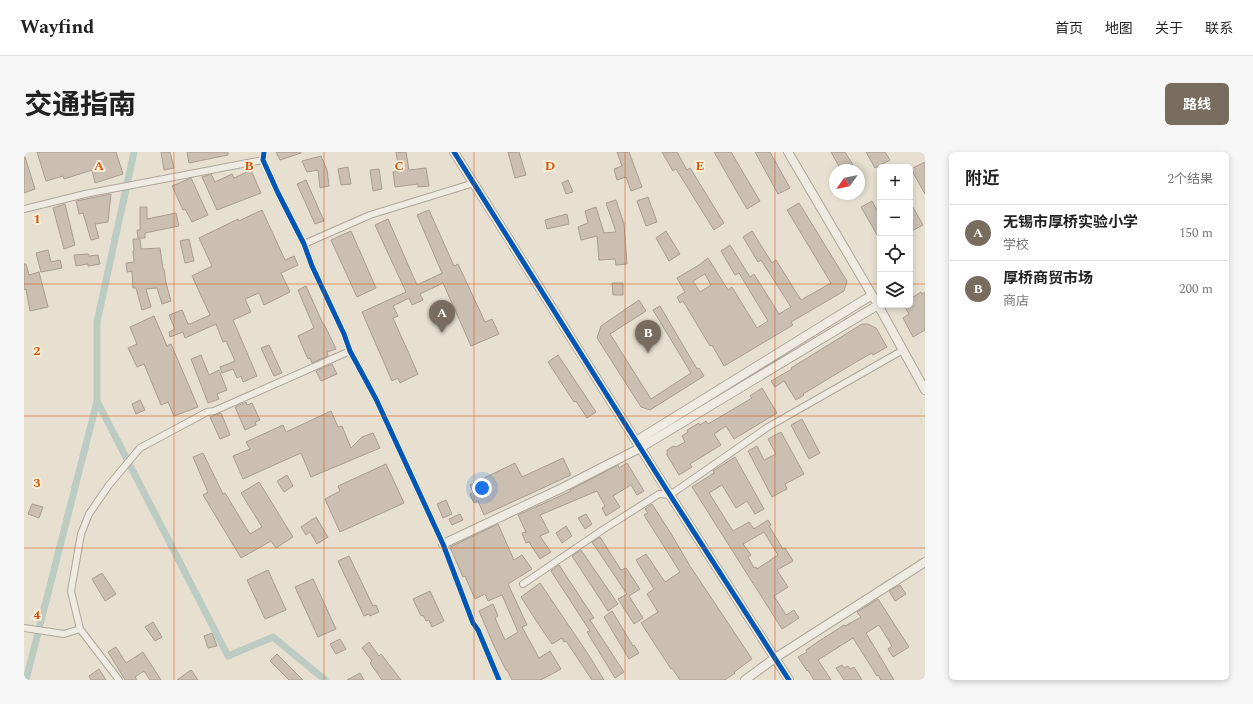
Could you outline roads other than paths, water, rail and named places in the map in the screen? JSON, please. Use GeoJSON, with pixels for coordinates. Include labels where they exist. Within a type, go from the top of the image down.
{"type":"FeatureCollection","features":[{"type":"Feature","properties":{"kind":"street"},"geometry":{"type":"LineString","coordinates":[[264,152],[263,160],[304,244],[312,266],[344,334],[350,351],[376,399],[443,544],[473,623],[478,630],[499,680]]}},
{"type":"Feature","properties":{"kind":"street"},"geometry":{"type":"LineString","coordinates":[[454,152],[670,495],[789,680]]}},
{"type":"Feature","properties":{"kind":"street"},"geometry":{"type":"LineString","coordinates":[[788,152],[877,303]]}},
{"type":"Feature","properties":{"kind":"street"},"geometry":{"type":"LineString","coordinates":[[24,209],[110,189],[263,160]]}},
{"type":"Feature","properties":{"kind":"street"},"geometry":{"type":"LineString","coordinates":[[304,244],[370,215],[474,183]]}},
{"type":"Feature","properties":{"kind":"street"},"geometry":{"type":"LineString","coordinates":[[638,444],[872,295]]}},
{"type":"Feature","properties":{"kind":"street"},"geometry":{"type":"LineString","coordinates":[[443,544],[562,488],[877,306]]}},
{"type":"Feature","properties":{"kind":"street"},"geometry":{"type":"LineString","coordinates":[[880,308],[925,390]]}},
{"type":"Feature","properties":{"kind":"street"},"geometry":{"type":"LineString","coordinates":[[523,584],[659,494],[670,495],[768,426],[903,350]]}},
{"type":"Feature","properties":{"kind":"street"},"geometry":{"type":"LineString","coordinates":[[119,680],[80,629],[72,591],[81,534],[89,514],[109,485],[140,448],[207,412],[214,411],[350,351]]}},
{"type":"Feature","properties":{"kind":"street"},"geometry":{"type":"LineString","coordinates":[[745,680],[775,658],[925,562]]}},
{"type":"Feature","properties":{"kind":"street"},"geometry":{"type":"LineString","coordinates":[[24,628],[64,634],[80,629]]}},
{"type":"Feature","properties":{"kind":"waterway"},"geometry":{"type":"LineString","coordinates":[[26,680],[97,401],[97,322],[134,152]]}},
{"type":"Feature","properties":{"kind":"waterway"},"geometry":{"type":"LineString","coordinates":[[97,401],[228,656],[273,637],[325,680]]}},
{"type":"Feature","properties":{"kind":"place","name":"无锡市厚桥实验小学"},"geometry":{"type":"Point","coordinates":[442,333]}},
{"type":"Feature","properties":{"kind":"place","name":"厚桥商贸市场"},"geometry":{"type":"Point","coordinates":[648,353]}}]}
